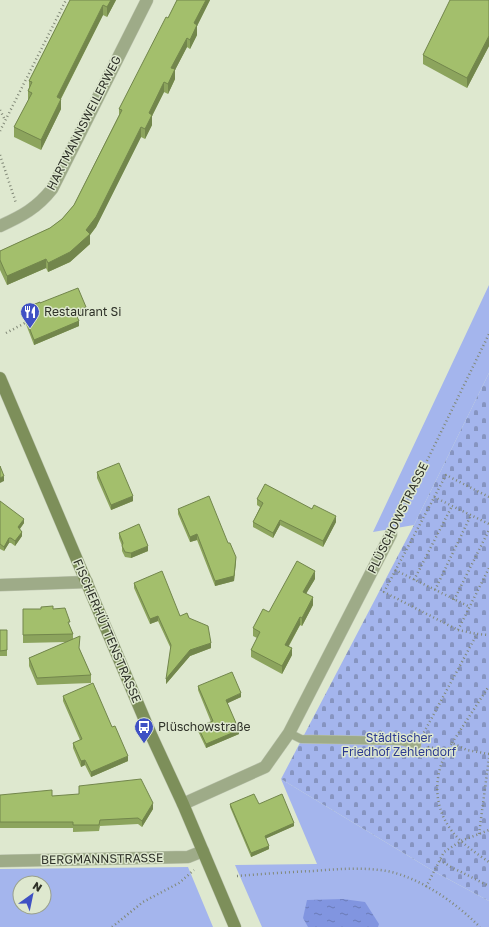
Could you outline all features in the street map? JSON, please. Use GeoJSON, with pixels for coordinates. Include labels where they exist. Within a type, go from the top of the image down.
{"type":"FeatureCollection","features":[{"type":"Feature","properties":{"kind":"street","name":"HARTMANNSWEILERWEG"},"geometry":{"type":"LineString","coordinates":[[0,226],[33,208],[44,200],[52,189],[147,0]]}},
{"type":"Feature","properties":{"kind":"street","name":"FISCHERHÜTTENSTRASSE"},"geometry":{"type":"LineString","coordinates":[[0,378],[152,737],[183,804],[235,927]]}},
{"type":"Feature","properties":{"kind":"street","name":"PLÜSCHOWSTRASSE"},"geometry":{"type":"LineString","coordinates":[[183,804],[265,767],[289,732],[391,534]]}},
{"type":"Feature","properties":{"kind":"street"},"geometry":{"type":"LineString","coordinates":[[0,585],[87,582]]}},
{"type":"Feature","properties":{"kind":"street","name":"BERGMANNSTRASSE"},"geometry":{"type":"LineString","coordinates":[[0,861],[188,857],[203,852]]}},
{"type":"Feature","properties":{"kind":"lane"},"geometry":{"type":"LineString","coordinates":[[289,732],[301,739],[401,741],[417,745]]}},
{"type":"Feature","properties":{"kind":"path"},"geometry":{"type":"LineString","coordinates":[[0,131],[66,0]]}},
{"type":"Feature","properties":{"kind":"path"},"geometry":{"type":"LineString","coordinates":[[0,110],[5,120]]}},
{"type":"Feature","properties":{"kind":"path"},"geometry":{"type":"LineString","coordinates":[[0,155],[17,207]]}},
{"type":"Feature","properties":{"kind":"path"},"geometry":{"type":"LineString","coordinates":[[6,333],[25,323]]}},
{"type":"Feature","properties":{"kind":"path","name":"PLÜSCHOWSTRASSE"},"geometry":{"type":"LineString","coordinates":[[391,534],[489,334]]}},
{"type":"Feature","properties":{"kind":"path"},"geometry":{"type":"LineString","coordinates":[[489,497],[446,475],[384,592],[458,630],[477,634],[489,634]]}},
{"type":"Feature","properties":{"kind":"path"},"geometry":{"type":"LineString","coordinates":[[434,497],[489,524]]}},
{"type":"Feature","properties":{"kind":"path"},"geometry":{"type":"LineString","coordinates":[[414,580],[452,506]]}},
{"type":"Feature","properties":{"kind":"path"},"geometry":{"type":"LineString","coordinates":[[435,590],[471,515]]}},
{"type":"Feature","properties":{"kind":"path"},"geometry":{"type":"LineString","coordinates":[[454,600],[489,530]]}},
{"type":"Feature","properties":{"kind":"path"},"geometry":{"type":"LineString","coordinates":[[458,630],[489,568]]}},
{"type":"Feature","properties":{"kind":"path"},"geometry":{"type":"LineString","coordinates":[[395,570],[470,607]]}},
{"type":"Feature","properties":{"kind":"path"},"geometry":{"type":"LineString","coordinates":[[447,750],[417,745],[477,634]]}},
{"type":"Feature","properties":{"kind":"path"},"geometry":{"type":"LineString","coordinates":[[489,686],[447,750],[437,776],[438,802],[446,823],[461,841],[489,862]]}},
{"type":"Feature","properties":{"kind":"path"},"geometry":{"type":"LineString","coordinates":[[452,743],[467,750],[489,754]]}},
{"type":"Feature","properties":{"kind":"path"},"geometry":{"type":"LineString","coordinates":[[479,834],[489,758]]}},
{"type":"Feature","properties":{"kind":"path"},"geometry":{"type":"LineString","coordinates":[[426,887],[444,852],[461,841],[489,830]]}},
{"type":"Feature","properties":{"kind":"path"},"geometry":{"type":"LineString","coordinates":[[440,860],[489,886]]}},
{"type":"Feature","properties":{"kind":"path"},"geometry":{"type":"LineString","coordinates":[[237,876],[364,868],[388,872],[409,878],[435,891],[468,915],[480,927]]}},
{"type":"Feature","properties":{"kind":"path"},"geometry":{"type":"LineString","coordinates":[[112,927],[143,902],[179,884],[194,870]]}},
{"type":"Feature","properties":{"kind":"green space"},"geometry":{"type":"Polygon","coordinates":[[[489,285],[489,373],[414,525],[373,532],[489,285]]]}},
{"type":"Feature","properties":{"kind":"green space","name":"Städtischer Friedhof Zehlendorf"},"geometry":{"type":"Polygon","coordinates":[[[489,373],[489,901],[435,872],[281,779],[414,525],[489,373]]]}},
{"type":"Feature","properties":{"kind":"green space"},"geometry":{"type":"Polygon","coordinates":[[[281,779],[435,872],[489,901],[489,927],[262,927],[235,865],[317,864],[281,779]]]}},
{"type":"Feature","properties":{"kind":"green space"},"geometry":{"type":"Polygon","coordinates":[[[188,867],[213,927],[0,927],[0,869],[188,867]]]}},
{"type":"Feature","properties":{"kind":"water"},"geometry":{"type":"Polygon","coordinates":[[[343,899],[365,902],[379,924],[378,927],[308,927],[303,918],[307,900],[343,899]]]}},
{"type":"Feature","properties":{"kind":"building"},"geometry":{"type":"Polygon","coordinates":[[[70,0],[111,0],[107,7],[103,5],[57,97],[61,99],[41,140],[14,127],[32,93],[28,91],[32,82],[29,81],[70,0]]]}},
{"type":"Feature","properties":{"kind":"building"},"geometry":{"type":"Polygon","coordinates":[[[177,0],[206,0],[194,23],[197,25],[190,40],[187,38],[171,68],[175,69],[168,84],[164,82],[149,113],[152,115],[145,129],[141,127],[96,217],[86,230],[90,234],[70,252],[48,263],[46,259],[7,276],[0,260],[0,251],[50,228],[62,219],[74,205],[122,110],[119,109],[166,17],[168,18],[177,0]]]}},
{"type":"Feature","properties":{"kind":"building"},"geometry":{"type":"Polygon","coordinates":[[[450,0],[489,0],[489,36],[467,78],[423,55],[450,0]]]}},
{"type":"Feature","properties":{"kind":"building"},"geometry":{"type":"Polygon","coordinates":[[[78,288],[86,307],[75,312],[79,321],[34,340],[22,309],[78,288]]]}},
{"type":"Feature","properties":{"kind":"building"},"geometry":{"type":"Polygon","coordinates":[[[119,463],[133,496],[111,505],[97,472],[119,463]]]}},
{"type":"Feature","properties":{"kind":"building"},"geometry":{"type":"Polygon","coordinates":[[[0,466],[4,476],[0,478],[0,466]]]}},
{"type":"Feature","properties":{"kind":"building"},"geometry":{"type":"Polygon","coordinates":[[[265,484],[312,509],[314,505],[336,516],[323,541],[280,520],[273,533],[253,522],[263,503],[257,499],[265,484]]]}},
{"type":"Feature","properties":{"kind":"building"},"geometry":{"type":"Polygon","coordinates":[[[209,496],[228,543],[230,543],[236,557],[234,576],[215,581],[197,534],[190,537],[178,509],[209,496]]]}},
{"type":"Feature","properties":{"kind":"building"},"geometry":{"type":"Polygon","coordinates":[[[0,501],[24,519],[18,527],[22,532],[15,541],[9,538],[4,547],[0,544],[0,501]]]}},
{"type":"Feature","properties":{"kind":"building"},"geometry":{"type":"Polygon","coordinates":[[[139,524],[148,546],[131,553],[125,552],[119,533],[139,524]]]}},
{"type":"Feature","properties":{"kind":"building"},"geometry":{"type":"Polygon","coordinates":[[[297,561],[315,571],[303,592],[313,597],[285,645],[292,648],[282,666],[251,650],[260,632],[253,628],[263,609],[269,612],[297,561]]]}},
{"type":"Feature","properties":{"kind":"building"},"geometry":{"type":"Polygon","coordinates":[[[162,571],[180,616],[187,613],[189,618],[208,626],[211,643],[190,650],[166,679],[171,645],[158,616],[150,619],[134,583],[162,571]]]}},
{"type":"Feature","properties":{"kind":"building"},"geometry":{"type":"Polygon","coordinates":[[[53,606],[53,609],[65,608],[70,622],[68,622],[73,634],[23,635],[23,609],[41,609],[41,607],[53,606]]]}},
{"type":"Feature","properties":{"kind":"building"},"geometry":{"type":"Polygon","coordinates":[[[0,630],[7,630],[7,650],[0,651],[0,630]]]}},
{"type":"Feature","properties":{"kind":"building"},"geometry":{"type":"Polygon","coordinates":[[[80,636],[79,648],[91,675],[37,678],[29,658],[80,636]]]}},
{"type":"Feature","properties":{"kind":"building"},"geometry":{"type":"Polygon","coordinates":[[[232,672],[241,693],[226,700],[239,730],[206,744],[198,727],[213,721],[198,686],[232,672]]]}},
{"type":"Feature","properties":{"kind":"building"},"geometry":{"type":"Polygon","coordinates":[[[93,683],[112,727],[115,726],[128,756],[91,772],[85,760],[81,761],[73,743],[82,739],[63,696],[93,683]]]}},
{"type":"Feature","properties":{"kind":"building"},"geometry":{"type":"Polygon","coordinates":[[[141,779],[153,803],[142,821],[138,818],[100,820],[99,825],[73,825],[73,822],[0,822],[0,795],[52,790],[52,796],[79,794],[79,786],[141,779]]]}},
{"type":"Feature","properties":{"kind":"building"},"geometry":{"type":"Polygon","coordinates":[[[254,794],[259,804],[282,794],[294,823],[265,836],[269,846],[251,853],[230,804],[254,794]]]}},
{"type":"Feature","properties":{"kind":"place","name":"Restaurant Si"},"geometry":{"type":"Point","coordinates":[30,329]}},
{"type":"Feature","properties":{"kind":"place","name":"Plüschowstraße"},"geometry":{"type":"Point","coordinates":[144,744]}}]}
